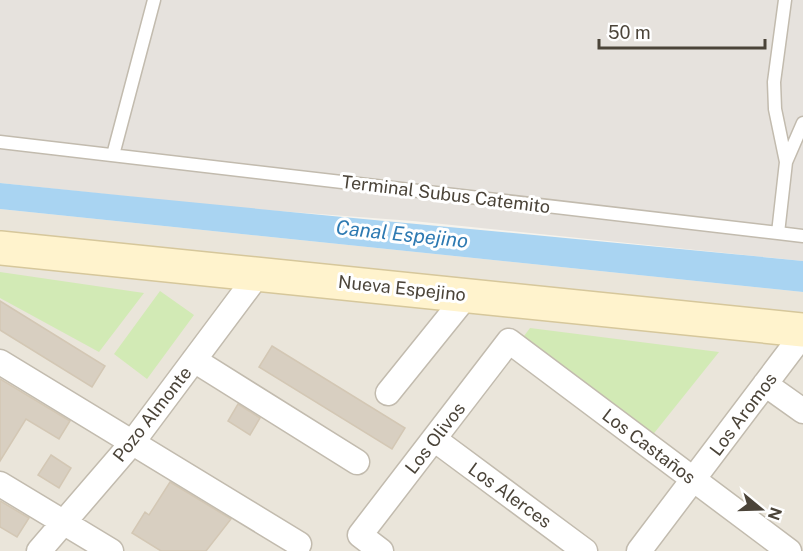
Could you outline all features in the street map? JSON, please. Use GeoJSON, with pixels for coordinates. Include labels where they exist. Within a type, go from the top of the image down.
{"type":"FeatureCollection","features":[{"type":"Feature","properties":{"kind":"street","name":"Nueva Espejino"},"geometry":{"type":"LineString","coordinates":[[0,248],[259,273],[803,332]]}},
{"type":"Feature","properties":{"kind":"street","name":"Pozo Almonte"},"geometry":{"type":"LineString","coordinates":[[39,551],[132,443],[259,273]]}},
{"type":"Feature","properties":{"kind":"street"},"geometry":{"type":"LineString","coordinates":[[388,393],[467,295]]}},
{"type":"Feature","properties":{"kind":"street","name":"Los Aromos"},"geometry":{"type":"LineString","coordinates":[[639,551],[803,332]]}},
{"type":"Feature","properties":{"kind":"street","name":"Los Olivos"},"geometry":{"type":"LineString","coordinates":[[381,551],[360,535],[509,341]]}},
{"type":"Feature","properties":{"kind":"street","name":"Los Castaños"},"geometry":{"type":"LineString","coordinates":[[509,341],[789,551]]}},
{"type":"Feature","properties":{"kind":"street"},"geometry":{"type":"LineString","coordinates":[[194,360],[357,462]]}},
{"type":"Feature","properties":{"kind":"street"},"geometry":{"type":"LineString","coordinates":[[0,362],[299,544]]}},
{"type":"Feature","properties":{"kind":"street"},"geometry":{"type":"LineString","coordinates":[[765,384],[803,411]]}},
{"type":"Feature","properties":{"kind":"street","name":"Los Alerces"},"geometry":{"type":"LineString","coordinates":[[434,439],[585,551]]}},
{"type":"Feature","properties":{"kind":"street"},"geometry":{"type":"LineString","coordinates":[[0,484],[111,551]]}},
{"type":"Feature","properties":{"kind":"lane"},"geometry":{"type":"LineString","coordinates":[[113,155],[154,0]]}},
{"type":"Feature","properties":{"kind":"lane"},"geometry":{"type":"LineString","coordinates":[[786,0],[774,82],[775,109],[786,162]]}},
{"type":"Feature","properties":{"kind":"lane"},"geometry":{"type":"LineString","coordinates":[[778,233],[786,162],[803,123]]}},
{"type":"Feature","properties":{"kind":"lane","name":"Terminal Subus Catemito"},"geometry":{"type":"LineString","coordinates":[[0,142],[803,236]]}},
{"type":"Feature","properties":{"kind":"shaded area"},"geometry":{"type":"Polygon","coordinates":[[[0,0],[803,0],[803,261],[413,221],[237,208],[0,183],[0,0]]]}},
{"type":"Feature","properties":{"kind":"shaded area"},"geometry":{"type":"Polygon","coordinates":[[[0,209],[803,292],[803,551],[0,551],[0,209]]]}},
{"type":"Feature","properties":{"kind":"green space"},"geometry":{"type":"Polygon","coordinates":[[[0,272],[144,293],[99,352],[0,298],[0,272]]]}},
{"type":"Feature","properties":{"kind":"green space"},"geometry":{"type":"Polygon","coordinates":[[[160,291],[194,315],[147,379],[114,354],[160,291]]]}},
{"type":"Feature","properties":{"kind":"green space"},"geometry":{"type":"Polygon","coordinates":[[[530,328],[719,352],[651,437],[524,336],[530,328]]]}},
{"type":"Feature","properties":{"kind":"water","name":"Canal Espejino"},"geometry":{"type":"Polygon","coordinates":[[[0,183],[803,261],[803,292],[0,209],[0,183]]]}},
{"type":"Feature","properties":{"kind":"building"},"geometry":{"type":"Polygon","coordinates":[[[0,301],[105,366],[92,387],[0,330],[0,301]]]}},
{"type":"Feature","properties":{"kind":"building"},"geometry":{"type":"Polygon","coordinates":[[[272,346],[405,428],[392,449],[259,367],[272,346]]]}},
{"type":"Feature","properties":{"kind":"building"},"geometry":{"type":"Polygon","coordinates":[[[0,379],[70,421],[59,439],[26,419],[0,461],[0,379]]]}},
{"type":"Feature","properties":{"kind":"building"},"geometry":{"type":"Polygon","coordinates":[[[238,404],[260,418],[250,435],[228,421],[238,404]]]}},
{"type":"Feature","properties":{"kind":"building"},"geometry":{"type":"Polygon","coordinates":[[[51,455],[71,468],[59,488],[38,475],[51,455]]]}},
{"type":"Feature","properties":{"kind":"building"},"geometry":{"type":"Polygon","coordinates":[[[170,482],[231,519],[206,551],[161,551],[132,533],[145,512],[149,515],[170,482]]]}},
{"type":"Feature","properties":{"kind":"building"},"geometry":{"type":"Polygon","coordinates":[[[0,501],[29,518],[17,537],[0,527],[0,501]]]}}]}
